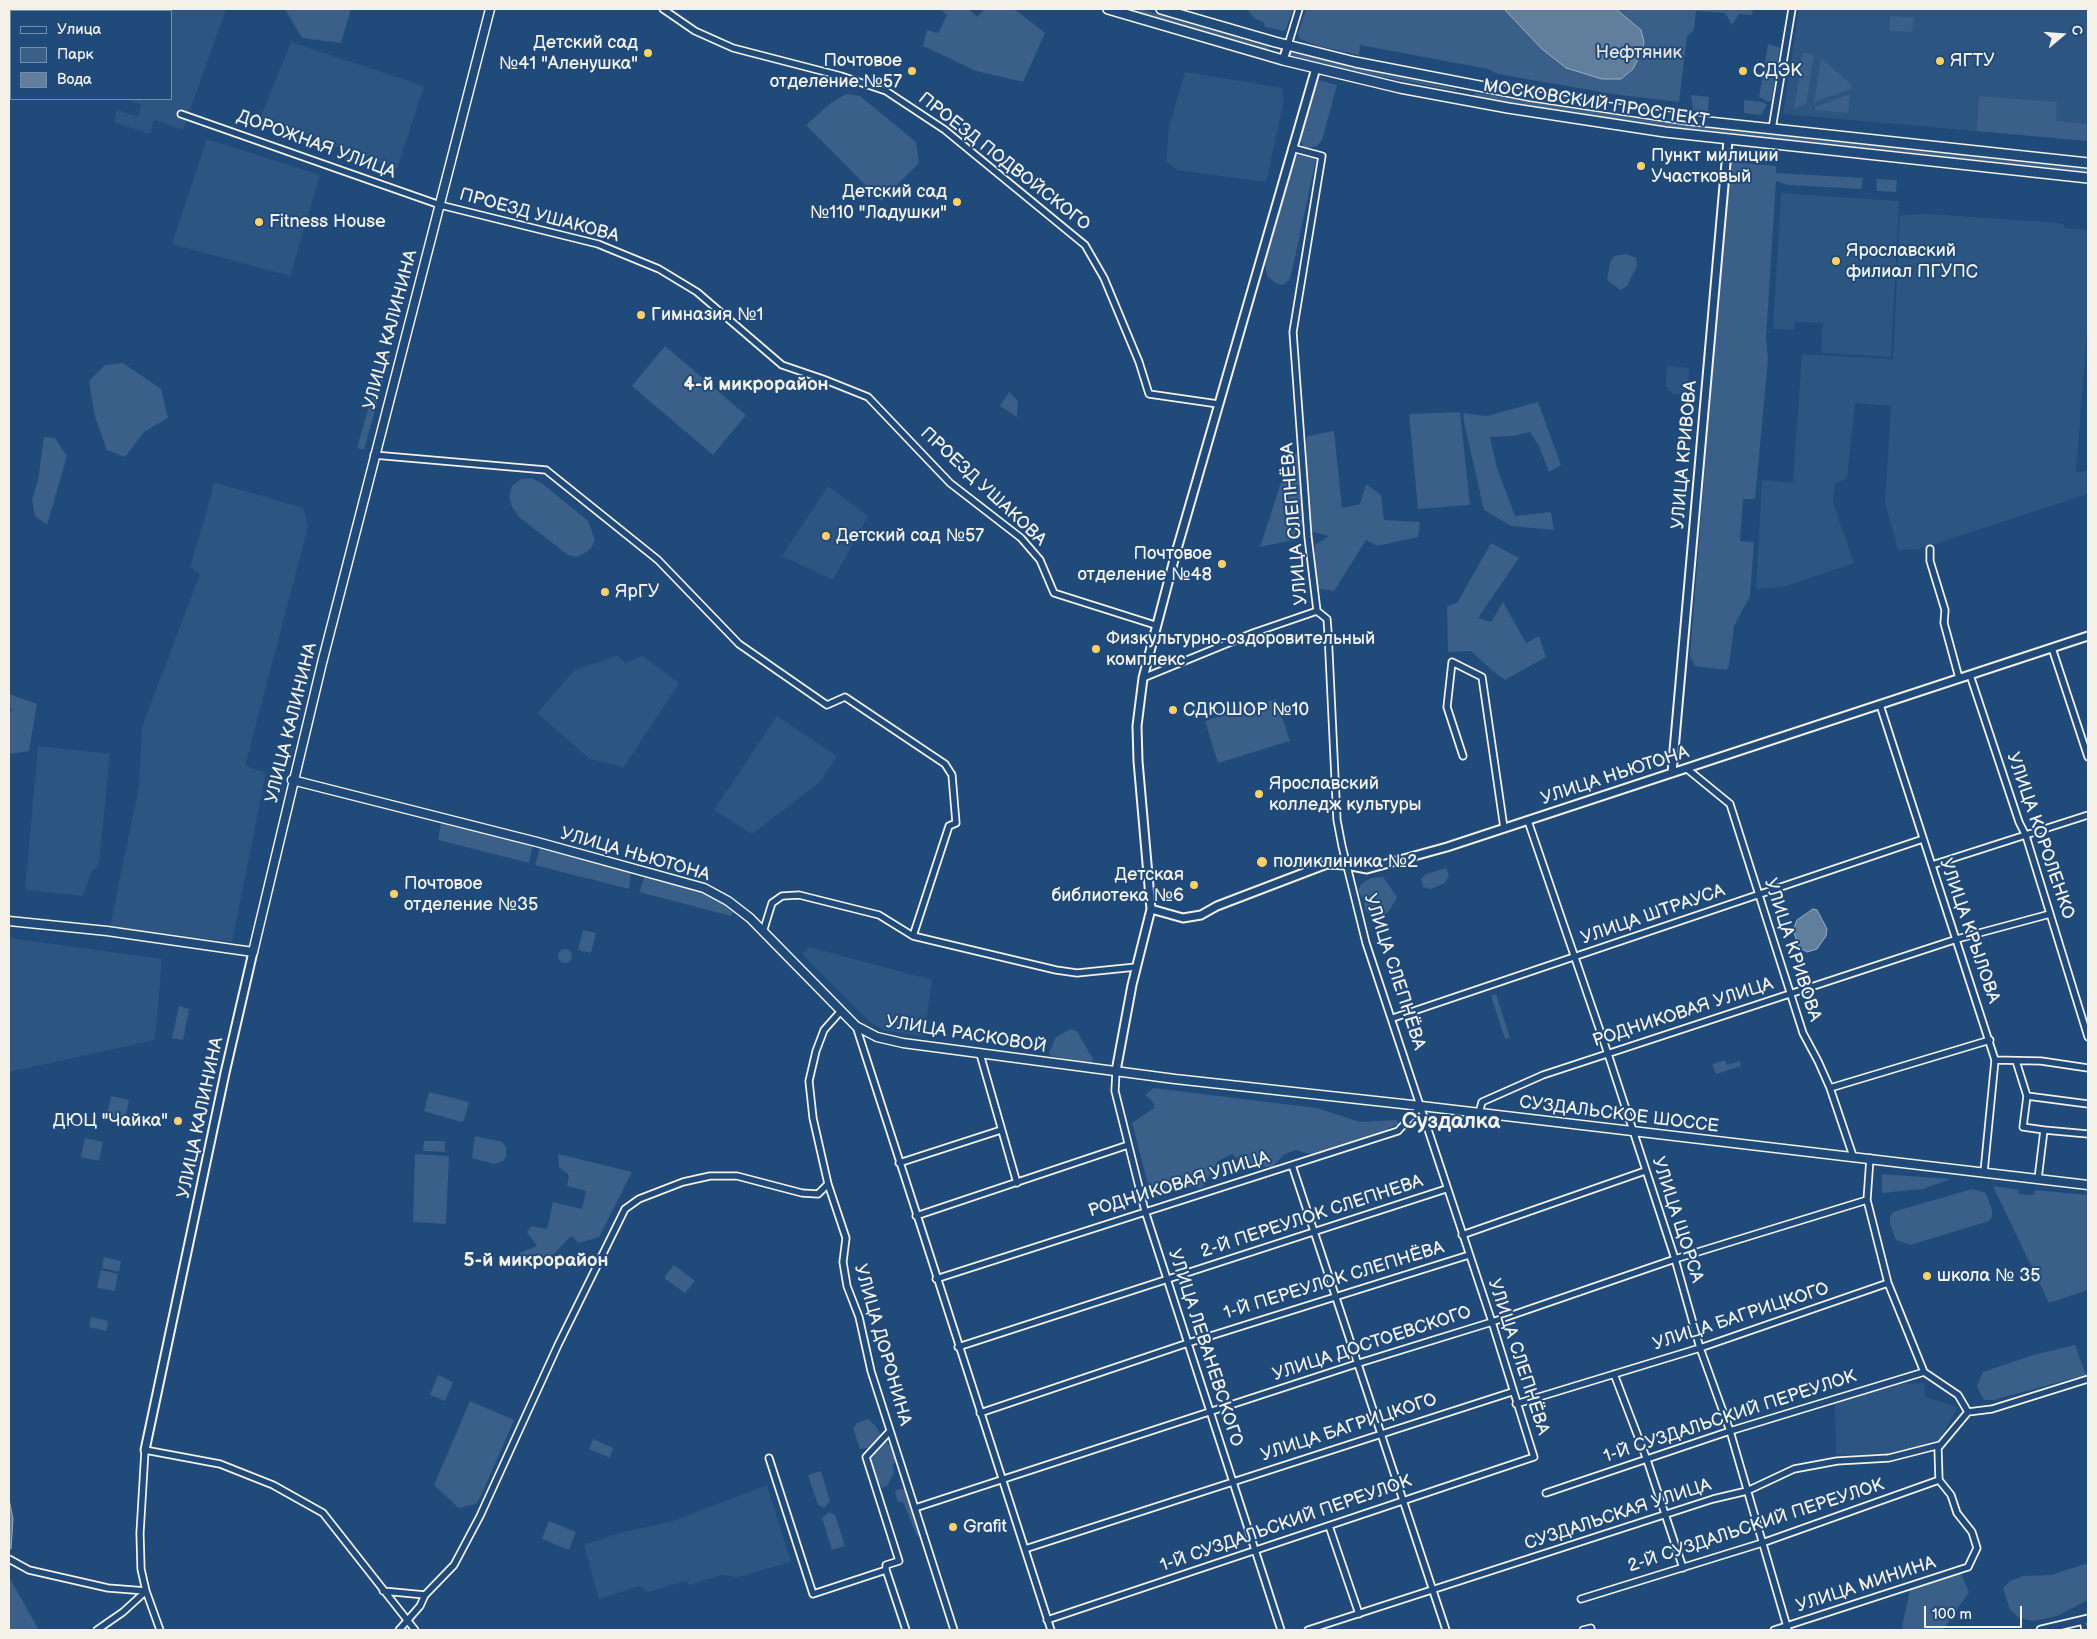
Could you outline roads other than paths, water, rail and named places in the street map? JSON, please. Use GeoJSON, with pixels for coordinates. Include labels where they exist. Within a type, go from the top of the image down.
{"type":"FeatureCollection","features":[{"type":"Feature","properties":{"kind":"main road","name":"УЛИЦА КАЛИНИНА"},"geometry":{"type":"LineString","coordinates":[[253,952],[292,780],[490,9]]}},
{"type":"Feature","properties":{"kind":"main road","name":"МОСКОВСКИЙ ПРОСПЕКТ"},"geometry":{"type":"LineString","coordinates":[[1108,9],[1283,60],[1464,100],[1623,127],[2088,178]]}},
{"type":"Feature","properties":{"kind":"main road","name":"МОСКОВСКИЙ ПРОСПЕКТ"},"geometry":{"type":"LineString","coordinates":[[1161,9],[1288,46],[1468,85],[1625,111],[2088,163]]}},
{"type":"Feature","properties":{"kind":"main road"},"geometry":{"type":"LineString","coordinates":[[1464,100],[1468,85]]}},
{"type":"Feature","properties":{"kind":"main road","name":"УЛИЦА НЬЮТОНА"},"geometry":{"type":"LineString","coordinates":[[292,780],[544,844],[704,888],[728,901],[763,932]]}},
{"type":"Feature","properties":{"kind":"main road"},"geometry":{"type":"LineString","coordinates":[[9,921],[107,931],[253,952]]}},
{"type":"Feature","properties":{"kind":"main road","name":"УЛИЦА РАСКОВОЙ"},"geometry":{"type":"LineString","coordinates":[[763,932],[840,1012],[856,1026],[877,1037],[903,1044],[1116,1071]]}},
{"type":"Feature","properties":{"kind":"main road","name":"СУЗДАЛЬСКОЕ ШОССЕ"},"geometry":{"type":"LineString","coordinates":[[1116,1071],[2088,1185]]}},
{"type":"Feature","properties":{"kind":"street","name":"ПРОЕЗД ПОДВОЙСКОГО"},"geometry":{"type":"LineString","coordinates":[[663,9],[695,31],[733,48],[841,76],[886,90],[945,130],[1085,245],[1104,278],[1149,394],[1218,404]]}},
{"type":"Feature","properties":{"kind":"street"},"geometry":{"type":"LineString","coordinates":[[1283,60],[1300,9]]}},
{"type":"Feature","properties":{"kind":"street"},"geometry":{"type":"LineString","coordinates":[[1772,129],[1792,9]]}},
{"type":"Feature","properties":{"kind":"street"},"geometry":{"type":"LineString","coordinates":[[1116,1071],[1136,967],[1151,909],[1138,761],[1137,726],[1143,678],[1155,625],[1316,68]]}},
{"type":"Feature","properties":{"kind":"street","name":"ДОРОЖНАЯ УЛИЦА"},"geometry":{"type":"LineString","coordinates":[[182,114],[440,205]]}},
{"type":"Feature","properties":{"kind":"street","name":"УЛИЦА КРИВОВА"},"geometry":{"type":"LineString","coordinates":[[1672,773],[1728,140]]}},
{"type":"Feature","properties":{"kind":"street","name":"УЛИЦА СЛЕПНЁВА"},"geometry":{"type":"LineString","coordinates":[[1292,148],[1322,156],[1293,332],[1308,537],[1317,611],[1327,620],[1337,820],[1346,865],[1366,943],[1393,1018],[1446,1188],[1492,1322],[1512,1392],[1534,1457]]}},
{"type":"Feature","properties":{"kind":"street","name":"ПРОЕЗД УШАКОВА"},"geometry":{"type":"LineString","coordinates":[[440,205],[598,244],[659,269],[697,292],[782,366],[823,379],[868,397],[950,483],[1021,538],[1040,560],[1054,593],[1155,625]]}},
{"type":"Feature","properties":{"kind":"street"},"geometry":{"type":"LineString","coordinates":[[374,455],[546,470],[658,560],[739,644],[827,705],[846,697],[945,764],[952,775],[956,823],[949,826],[912,936]]}},
{"type":"Feature","properties":{"kind":"street"},"geometry":{"type":"LineString","coordinates":[[1930,549],[1930,561],[1945,610],[1944,623],[1959,678]]}},
{"type":"Feature","properties":{"kind":"street"},"geometry":{"type":"LineString","coordinates":[[1143,678],[1253,633],[1317,611]]}},
{"type":"Feature","properties":{"kind":"street","name":"УЛИЦА НЬЮТОНА"},"geometry":{"type":"LineString","coordinates":[[1151,909],[1183,918],[1201,915],[1217,906],[1327,864],[1367,869],[1528,821],[2088,636]]}},
{"type":"Feature","properties":{"kind":"street"},"geometry":{"type":"LineString","coordinates":[[2052,648],[2088,757]]}},
{"type":"Feature","properties":{"kind":"street"},"geometry":{"type":"LineString","coordinates":[[1463,756],[1447,707],[1452,662],[1482,677],[1504,828]]}},
{"type":"Feature","properties":{"kind":"street","name":"УЛИЦА КОРОЛЕНКО"},"geometry":{"type":"LineString","coordinates":[[1970,675],[2018,822],[2026,836],[2088,1037]]}},
{"type":"Feature","properties":{"kind":"street","name":"УЛИЦА КРЫЛОВА"},"geometry":{"type":"LineString","coordinates":[[1880,705],[1995,1060],[1984,1172]]}},
{"type":"Feature","properties":{"kind":"street","name":"УЛИЦА КРИВОВА"},"geometry":{"type":"LineString","coordinates":[[1686,768],[1730,804],[1789,993],[1803,1033],[1830,1088],[1853,1156]]}},
{"type":"Feature","properties":{"kind":"street"},"geometry":{"type":"LineString","coordinates":[[1932,866],[2088,815]]}},
{"type":"Feature","properties":{"kind":"street","name":"УЛИЦА ЩОРСА"},"geometry":{"type":"LineString","coordinates":[[1528,821],[1576,958],[1675,1259],[1700,1348],[1730,1432],[1788,1628]]}},
{"type":"Feature","properties":{"kind":"street","name":"УЛИЦА ШТРАУСА"},"geometry":{"type":"LineString","coordinates":[[1393,1018],[1576,958],[1923,839]]}},
{"type":"Feature","properties":{"kind":"street"},"geometry":{"type":"LineString","coordinates":[[763,932],[772,904],[782,896],[799,895],[879,915],[912,936],[1056,970],[1077,973],[1136,967]]}},
{"type":"Feature","properties":{"kind":"street","name":"РОДНИКОВАЯ УЛИЦА"},"geometry":{"type":"LineString","coordinates":[[1479,1113],[1482,1102],[1543,1076],[1789,993],[1957,939],[2050,914]]}},
{"type":"Feature","properties":{"kind":"street","name":"УЛИЦА КАЛИНИНА"},"geometry":{"type":"LineString","coordinates":[[145,1450],[225,1073],[253,952]]}},
{"type":"Feature","properties":{"kind":"street","name":"УЛИЦА ДОРОНИНА"},"geometry":{"type":"LineString","coordinates":[[840,1012],[824,1030],[816,1051],[809,1081],[813,1118],[828,1184],[846,1238],[843,1262],[847,1286],[859,1317],[871,1371],[954,1630]]}},
{"type":"Feature","properties":{"kind":"street"},"geometry":{"type":"LineString","coordinates":[[856,1026],[898,1163],[1051,1630]]}},
{"type":"Feature","properties":{"kind":"street"},"geometry":{"type":"LineString","coordinates":[[1830,1088],[1990,1040]]}},
{"type":"Feature","properties":{"kind":"street"},"geometry":{"type":"LineString","coordinates":[[980,1054],[1017,1183]]}},
{"type":"Feature","properties":{"kind":"street"},"geometry":{"type":"LineString","coordinates":[[1995,1060],[2041,1061],[2088,1068]]}},
{"type":"Feature","properties":{"kind":"street"},"geometry":{"type":"LineString","coordinates":[[2016,1061],[2027,1096],[2023,1127],[2088,1134]]}},
{"type":"Feature","properties":{"kind":"street","name":"УЛИЦА ЛЕВАНЕВСКОГО"},"geometry":{"type":"LineString","coordinates":[[1116,1071],[1115,1091],[1145,1210],[1281,1630]]}},
{"type":"Feature","properties":{"kind":"street"},"geometry":{"type":"LineString","coordinates":[[2027,1096],[2088,1104]]}},
{"type":"Feature","properties":{"kind":"street","name":"РОДНИКОВАЯ УЛИЦА"},"geometry":{"type":"LineString","coordinates":[[936,1279],[1145,1210],[1292,1166],[1398,1131],[1421,1106]]}},
{"type":"Feature","properties":{"kind":"street"},"geometry":{"type":"LineString","coordinates":[[898,1163],[1001,1130]]}},
{"type":"Feature","properties":{"kind":"street"},"geometry":{"type":"LineString","coordinates":[[2038,1178],[2044,1130]]}},
{"type":"Feature","properties":{"kind":"street"},"geometry":{"type":"LineString","coordinates":[[916,1216],[1128,1145]]}},
{"type":"Feature","properties":{"kind":"street"},"geometry":{"type":"LineString","coordinates":[[1870,1158],[1867,1200],[1878,1253],[1888,1283],[1924,1372],[1958,1395],[1968,1412]]}},
{"type":"Feature","properties":{"kind":"street"},"geometry":{"type":"LineString","coordinates":[[1292,1166],[1401,1502],[1446,1630]]}},
{"type":"Feature","properties":{"kind":"street","name":"1-Й ПЕРЕУЛОК СЛЕПНЁВА"},"geometry":{"type":"LineString","coordinates":[[1462,1234],[1645,1172]]}},
{"type":"Feature","properties":{"kind":"street"},"geometry":{"type":"LineString","coordinates":[[400,1630],[420,1606],[425,1595],[454,1565],[480,1516],[558,1345],[625,1209],[639,1200],[684,1182],[710,1176],[737,1176],[802,1193],[818,1194],[828,1184]]}},
{"type":"Feature","properties":{"kind":"street","name":"2-Й ПЕРЕУЛОК СЛЕПНЕВА"},"geometry":{"type":"LineString","coordinates":[[958,1347],[1167,1281],[1446,1188]]}},
{"type":"Feature","properties":{"kind":"street","name":"УЛИЦА ДОСТОЕВСКОГО"},"geometry":{"type":"LineString","coordinates":[[915,1508],[1356,1364],[1492,1322],[1675,1259],[1867,1200]]}},
{"type":"Feature","properties":{"kind":"street","name":"1-Й ПЕРЕУЛОК СЛЕПНЁВА"},"geometry":{"type":"LineString","coordinates":[[980,1413],[1188,1343],[1469,1255]]}},
{"type":"Feature","properties":{"kind":"street","name":"УЛИЦА БАГРИЦКОГО"},"geometry":{"type":"LineString","coordinates":[[1516,1404],[1700,1348],[1888,1283]]}},
{"type":"Feature","properties":{"kind":"street","name":"1-Й СУЗДАЛЬСКИЙ ПЕРЕУЛОК"},"geometry":{"type":"LineString","coordinates":[[1546,1492],[1730,1432],[1924,1372]]}},
{"type":"Feature","properties":{"kind":"street"},"geometry":{"type":"LineString","coordinates":[[1614,1374],[1647,1460],[1684,1568]]}},
{"type":"Feature","properties":{"kind":"street"},"geometry":{"type":"LineString","coordinates":[[1939,1480],[1938,1448],[1968,1412],[1992,1409],[2088,1379]]}},
{"type":"Feature","properties":{"kind":"street","name":"УЛИЦА БАГРИЦКОГО"},"geometry":{"type":"LineString","coordinates":[[1025,1549],[1233,1483],[1379,1433],[1512,1392]]}},
{"type":"Feature","properties":{"kind":"street"},"geometry":{"type":"LineString","coordinates":[[890,1431],[866,1457],[900,1560],[886,1565],[886,1570],[906,1630]]}},
{"type":"Feature","properties":{"kind":"street","name":"СУЗДАЛЬСКАЯ УЛИЦА"},"geometry":{"type":"LineString","coordinates":[[1308,1630],[1712,1499],[1747,1491],[1794,1469],[1837,1461],[1889,1458],[1940,1445]]}},
{"type":"Feature","properties":{"kind":"street"},"geometry":{"type":"LineString","coordinates":[[160,1630],[146,1591],[141,1570],[140,1534],[145,1450],[220,1464],[274,1485],[323,1513],[415,1630]]}},
{"type":"Feature","properties":{"kind":"street","name":"1-Й СУЗДАЛЬСКИЙ ПЕРЕУЛОК"},"geometry":{"type":"LineString","coordinates":[[1047,1620],[1534,1457]]}},
{"type":"Feature","properties":{"kind":"street"},"geometry":{"type":"LineString","coordinates":[[769,1458],[813,1594],[886,1570]]}},
{"type":"Feature","properties":{"kind":"street","name":"2-Й СУЗДАЛЬСКИЙ ПЕРЕУЛОК"},"geometry":{"type":"LineString","coordinates":[[1581,1599],[1684,1568],[1939,1480]]}},
{"type":"Feature","properties":{"kind":"street","name":"УЛИЦА МИНИНА"},"geometry":{"type":"LineString","coordinates":[[1774,1630],[1788,1628],[1968,1567],[1976,1548],[1972,1532],[1957,1513],[1952,1495],[1939,1480]]}},
{"type":"Feature","properties":{"kind":"street"},"geometry":{"type":"LineString","coordinates":[[1329,1526],[1358,1614]]}},
{"type":"Feature","properties":{"kind":"street"},"geometry":{"type":"LineString","coordinates":[[9,1559],[29,1570],[108,1588],[146,1591]]}},
{"type":"Feature","properties":{"kind":"street"},"geometry":{"type":"LineString","coordinates":[[96,1630],[124,1612],[146,1591]]}},
{"type":"Feature","properties":{"kind":"street"},"geometry":{"type":"LineString","coordinates":[[383,1591],[425,1595]]}},
{"type":"Feature","properties":{"kind":"street"},"geometry":{"type":"LineString","coordinates":[[2041,1630],[2086,1620],[2085,1630]]}},
{"type":"Feature","properties":{"kind":"street"},"geometry":{"type":"LineString","coordinates":[[1583,1630],[1591,1628]]}},
{"type":"Feature","properties":{"kind":"water"},"geometry":{"type":"Polygon","coordinates":[[[1504,9],[1616,9],[1641,30],[1644,42],[1642,51],[1633,69],[1621,79],[1602,79],[1566,68],[1542,49],[1504,9]]]}},
{"type":"Feature","properties":{"kind":"water"},"geometry":{"type":"Polygon","coordinates":[[[1813,909],[1817,910],[1827,929],[1826,936],[1817,949],[1807,952],[1799,947],[1793,930],[1797,920],[1813,909]]]}},
{"type":"Feature","properties":{"kind":"water"},"geometry":{"type":"Polygon","coordinates":[[[9,1499],[13,1519],[11,1549],[9,1549],[9,1499]]]}},
{"type":"Feature","properties":{"kind":"place","name":"Детский сад №41 \"Аленушка\""},"geometry":{"type":"Point","coordinates":[648,53]}},
{"type":"Feature","properties":{"kind":"place","name":"ЯГТУ"},"geometry":{"type":"Point","coordinates":[1940,61]}},
{"type":"Feature","properties":{"kind":"place","name":"Почтовое отделение №57"},"geometry":{"type":"Point","coordinates":[912,71]}},
{"type":"Feature","properties":{"kind":"place","name":"СДЭК"},"geometry":{"type":"Point","coordinates":[1743,71]}},
{"type":"Feature","properties":{"kind":"place","name":"Пункт милиции Участковый"},"geometry":{"type":"Point","coordinates":[1641,166]}},
{"type":"Feature","properties":{"kind":"place","name":"Детский сад №110 \"Ладушки\""},"geometry":{"type":"Point","coordinates":[957,202]}},
{"type":"Feature","properties":{"kind":"place","name":"Fitness House"},"geometry":{"type":"Point","coordinates":[259,222]}},
{"type":"Feature","properties":{"kind":"place","name":"Ярославский филиал ПГУПС"},"geometry":{"type":"Point","coordinates":[1836,261]}},
{"type":"Feature","properties":{"kind":"place","name":"Гимназия №1"},"geometry":{"type":"Point","coordinates":[641,315]}},
{"type":"Feature","properties":{"kind":"place","name":"Детский сад №57"},"geometry":{"type":"Point","coordinates":[826,536]}},
{"type":"Feature","properties":{"kind":"place","name":"Почтовое отделение №48"},"geometry":{"type":"Point","coordinates":[1222,564]}},
{"type":"Feature","properties":{"kind":"place","name":"ЯрГУ"},"geometry":{"type":"Point","coordinates":[605,592]}},
{"type":"Feature","properties":{"kind":"place","name":"Физкультурно-оздоровительный комплекс"},"geometry":{"type":"Point","coordinates":[1096,649]}},
{"type":"Feature","properties":{"kind":"place","name":"СДЮШОР №10"},"geometry":{"type":"Point","coordinates":[1173,710]}},
{"type":"Feature","properties":{"kind":"place","name":"Ярославский колледж культуры"},"geometry":{"type":"Point","coordinates":[1259,794]}},
{"type":"Feature","properties":{"kind":"place","name":"поликлиника №2"},"geometry":{"type":"Point","coordinates":[1262,862]}},
{"type":"Feature","properties":{"kind":"place","name":"Детская библиотека №6"},"geometry":{"type":"Point","coordinates":[1194,885]}},
{"type":"Feature","properties":{"kind":"place","name":"Почтовое отделение №35"},"geometry":{"type":"Point","coordinates":[394,894]}},
{"type":"Feature","properties":{"kind":"place","name":"ДЮЦ \"Чайка\""},"geometry":{"type":"Point","coordinates":[178,1121]}},
{"type":"Feature","properties":{"kind":"place","name":"школа № 35"},"geometry":{"type":"Point","coordinates":[1927,1276]}},
{"type":"Feature","properties":{"kind":"place","name":"Grafit"},"geometry":{"type":"Point","coordinates":[953,1527]}},
{"type":"Feature","properties":{"kind":"district","name":"4-й микрорайон"},"geometry":{"type":"Point","coordinates":[756,385]}},
{"type":"Feature","properties":{"kind":"district","name":"Суздалка"},"geometry":{"type":"Point","coordinates":[1451,1122]}},
{"type":"Feature","properties":{"kind":"district","name":"5-й микрорайон"},"geometry":{"type":"Point","coordinates":[536,1261]}},
{"type":"Feature","properties":{"kind":"park label","name":"Нефтяник"},"geometry":{"type":"Point","coordinates":[1639,53]}}]}
